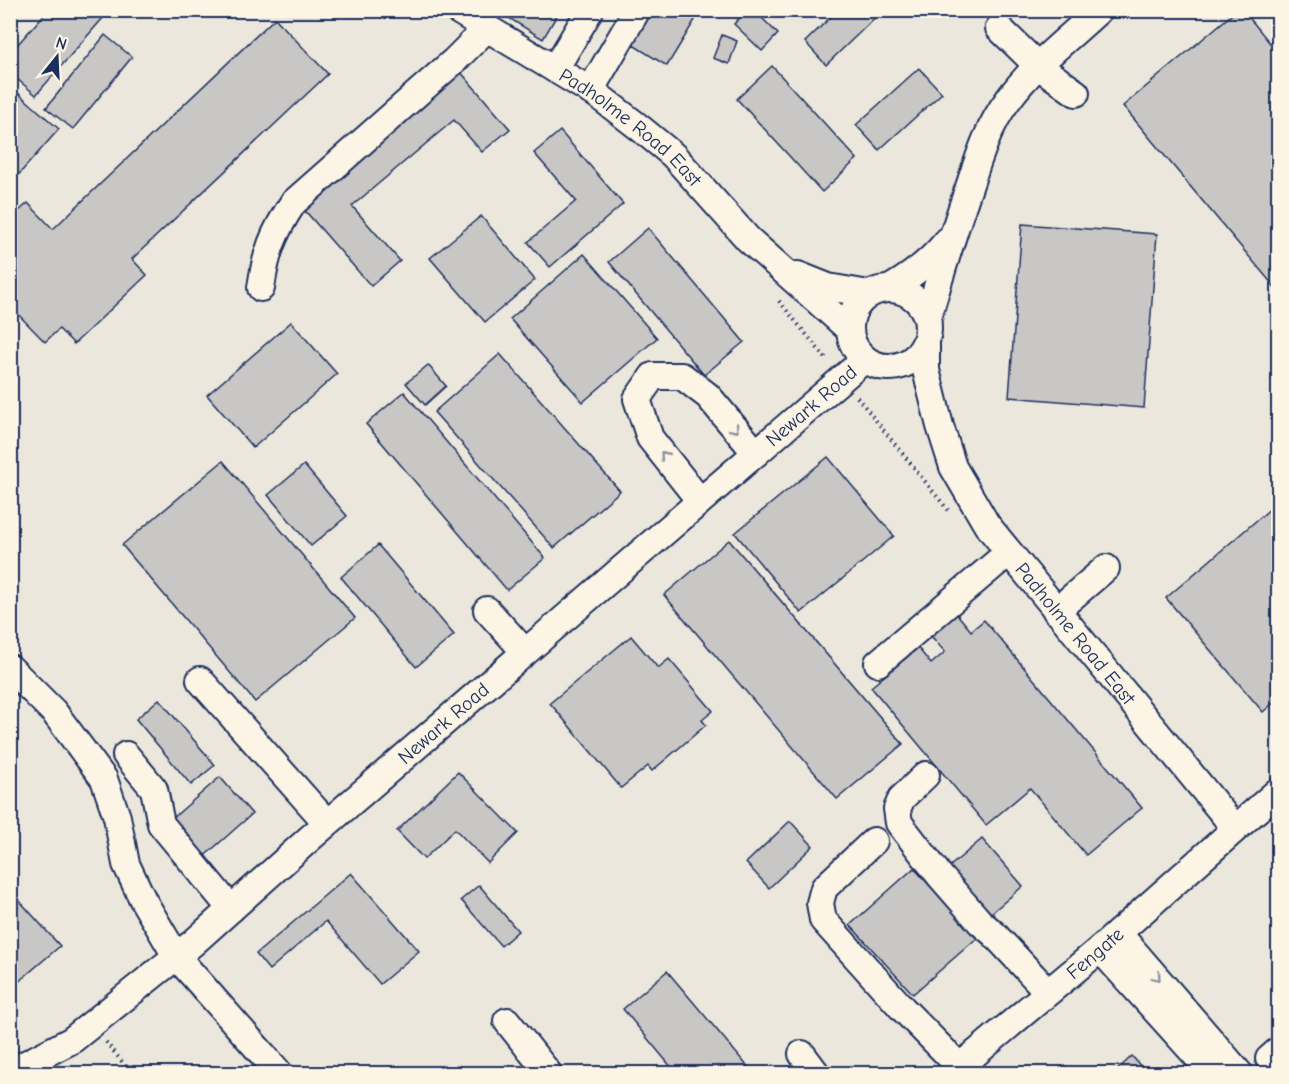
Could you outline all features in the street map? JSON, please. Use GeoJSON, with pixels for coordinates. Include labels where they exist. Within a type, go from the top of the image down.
{"type":"FeatureCollection","features":[{"type":"Feature","properties":{"kind":"street","name":"Padholme Road East"},"geometry":{"type":"LineString","coordinates":[[458,10],[590,91],[673,155],[748,239],[850,330],[852,341],[865,359]]}},
{"type":"Feature","properties":{"kind":"street"},"geometry":{"type":"LineString","coordinates":[[555,69],[590,10]]}},
{"type":"Feature","properties":{"kind":"street"},"geometry":{"type":"LineString","coordinates":[[590,91],[637,10]]}},
{"type":"Feature","properties":{"kind":"street"},"geometry":{"type":"LineString","coordinates":[[940,426],[926,370],[928,317],[952,234],[982,148],[1007,100],[1038,65],[1099,10]]}},
{"type":"Feature","properties":{"kind":"street"},"geometry":{"type":"LineString","coordinates":[[261,288],[266,257],[277,227],[292,203],[454,61],[487,28]]}},
{"type":"Feature","properties":{"kind":"street"},"geometry":{"type":"LineString","coordinates":[[999,28],[1038,65],[1076,93]]}},
{"type":"Feature","properties":{"kind":"street"},"geometry":{"type":"LineString","coordinates":[[850,330],[854,309],[860,301],[914,274],[933,258],[952,234]]}},
{"type":"Feature","properties":{"kind":"street","name":"Padholme Road East"},"geometry":{"type":"LineString","coordinates":[[783,270],[828,287],[880,291],[903,290],[914,297],[928,317]]}},
{"type":"Feature","properties":{"kind":"street"},"geometry":{"type":"LineString","coordinates":[[865,359],[886,367],[897,367],[919,355],[926,344]]}},
{"type":"Feature","properties":{"kind":"street","name":"Newark Road"},"geometry":{"type":"LineString","coordinates":[[10,1072],[72,1040],[176,956],[865,359]]}},
{"type":"Feature","properties":{"kind":"street"},"geometry":{"type":"LineString","coordinates":[[897,367],[909,376],[940,426]]}},
{"type":"Feature","properties":{"kind":"street"},"geometry":{"type":"LineString","coordinates":[[700,501],[650,438],[637,399],[653,376],[682,376],[708,396],[756,453]]}},
{"type":"Feature","properties":{"kind":"street","name":"Padholme Road East"},"geometry":{"type":"LineString","coordinates":[[940,426],[953,467],[987,525],[1235,828]]}},
{"type":"Feature","properties":{"kind":"street"},"geometry":{"type":"LineString","coordinates":[[878,663],[1008,553]]}},
{"type":"Feature","properties":{"kind":"street"},"geometry":{"type":"LineString","coordinates":[[1056,611],[1106,568]]}},
{"type":"Feature","properties":{"kind":"street"},"geometry":{"type":"LineString","coordinates":[[487,610],[525,652]]}},
{"type":"Feature","properties":{"kind":"street"},"geometry":{"type":"LineString","coordinates":[[10,668],[54,712],[104,779],[117,817],[126,864],[143,900],[176,956],[280,1074]]}},
{"type":"Feature","properties":{"kind":"street"},"geometry":{"type":"LineString","coordinates":[[200,680],[327,823]]}},
{"type":"Feature","properties":{"kind":"street"},"geometry":{"type":"LineString","coordinates":[[126,755],[154,789],[161,824],[231,909]]}},
{"type":"Feature","properties":{"kind":"street"},"geometry":{"type":"LineString","coordinates":[[926,775],[902,798],[897,809],[898,823],[980,922],[1048,992]]}},
{"type":"Feature","properties":{"kind":"street","name":"Fengate"},"geometry":{"type":"LineString","coordinates":[[955,1070],[1109,941],[1278,792]]}},
{"type":"Feature","properties":{"kind":"street"},"geometry":{"type":"LineString","coordinates":[[874,841],[824,888],[820,903],[823,920],[955,1070]]}},
{"type":"Feature","properties":{"kind":"street"},"geometry":{"type":"LineString","coordinates":[[1109,941],[1141,1009],[1213,1074]]}},
{"type":"Feature","properties":{"kind":"street"},"geometry":{"type":"LineString","coordinates":[[1109,941],[1240,1074]]}},
{"type":"Feature","properties":{"kind":"street"},"geometry":{"type":"LineString","coordinates":[[507,1021],[549,1074]]}},
{"type":"Feature","properties":{"kind":"street"},"geometry":{"type":"LineString","coordinates":[[1278,1051],[1269,1059],[1278,1070]]}},
{"type":"Feature","properties":{"kind":"path"},"geometry":{"type":"LineString","coordinates":[[774,295],[950,512]]}},
{"type":"Feature","properties":{"kind":"path"},"geometry":{"type":"LineString","coordinates":[[92,1025],[132,1074]]}},
{"type":"Feature","properties":{"kind":"shaded area"},"geometry":{"type":"Polygon","coordinates":[[[10,11],[1278,11],[1278,1073],[11,1073],[10,11]]]}},
{"type":"Feature","properties":{"kind":"building"},"geometry":{"type":"Polygon","coordinates":[[[48,10],[110,10],[36,95],[10,73],[10,53],[48,10]]]}},
{"type":"Feature","properties":{"kind":"building"},"geometry":{"type":"Polygon","coordinates":[[[496,10],[550,10],[557,15],[543,39],[496,10]]]}},
{"type":"Feature","properties":{"kind":"building"},"geometry":{"type":"Polygon","coordinates":[[[644,10],[701,10],[667,66],[625,40],[644,10]]]}},
{"type":"Feature","properties":{"kind":"building"},"geometry":{"type":"Polygon","coordinates":[[[747,10],[754,10],[778,34],[762,51],[734,24],[747,10]]]}},
{"type":"Feature","properties":{"kind":"building"},"geometry":{"type":"Polygon","coordinates":[[[838,10],[883,10],[826,65],[805,42],[838,10]]]}},
{"type":"Feature","properties":{"kind":"building"},"geometry":{"type":"Polygon","coordinates":[[[1237,10],[1243,10],[1278,53],[1278,291],[1123,106],[1237,10]]]}},
{"type":"Feature","properties":{"kind":"building"},"geometry":{"type":"Polygon","coordinates":[[[275,18],[328,74],[132,259],[147,275],[74,344],[59,329],[45,342],[10,306],[10,219],[28,203],[53,229],[275,18]]]}},
{"type":"Feature","properties":{"kind":"building"},"geometry":{"type":"Polygon","coordinates":[[[105,35],[132,57],[73,129],[46,108],[105,35]]]}},
{"type":"Feature","properties":{"kind":"building"},"geometry":{"type":"Polygon","coordinates":[[[722,35],[737,41],[729,64],[713,58],[722,35]]]}},
{"type":"Feature","properties":{"kind":"building"},"geometry":{"type":"Polygon","coordinates":[[[772,66],[857,159],[822,192],[737,99],[772,66]]]}},
{"type":"Feature","properties":{"kind":"building"},"geometry":{"type":"Polygon","coordinates":[[[919,68],[942,93],[879,150],[856,125],[919,68]]]}},
{"type":"Feature","properties":{"kind":"building"},"geometry":{"type":"Polygon","coordinates":[[[459,70],[510,129],[482,152],[454,120],[352,206],[400,261],[371,286],[300,205],[459,70]]]}},
{"type":"Feature","properties":{"kind":"building"},"geometry":{"type":"Polygon","coordinates":[[[10,86],[59,129],[14,180],[10,176],[10,86]]]}},
{"type":"Feature","properties":{"kind":"building"},"geometry":{"type":"Polygon","coordinates":[[[560,131],[623,204],[550,267],[528,242],[576,201],[534,153],[560,131]]]}},
{"type":"Feature","properties":{"kind":"building"},"geometry":{"type":"Polygon","coordinates":[[[481,216],[535,280],[485,322],[430,258],[481,216]]]}},
{"type":"Feature","properties":{"kind":"building"},"geometry":{"type":"Polygon","coordinates":[[[1022,224],[1157,234],[1144,408],[1009,397],[1022,224]]]}},
{"type":"Feature","properties":{"kind":"building"},"geometry":{"type":"Polygon","coordinates":[[[648,228],[744,342],[704,375],[609,262],[648,228]]]}},
{"type":"Feature","properties":{"kind":"building"},"geometry":{"type":"Polygon","coordinates":[[[584,254],[657,338],[583,402],[510,319],[584,254]]]}},
{"type":"Feature","properties":{"kind":"building"},"geometry":{"type":"Polygon","coordinates":[[[291,322],[337,374],[253,448],[207,395],[291,322]]]}},
{"type":"Feature","properties":{"kind":"building"},"geometry":{"type":"Polygon","coordinates":[[[500,354],[620,491],[554,548],[434,412],[500,354]]]}},
{"type":"Feature","properties":{"kind":"building"},"geometry":{"type":"Polygon","coordinates":[[[428,365],[446,386],[425,405],[406,383],[428,365]]]}},
{"type":"Feature","properties":{"kind":"building"},"geometry":{"type":"Polygon","coordinates":[[[404,392],[545,558],[507,590],[366,424],[404,392]]]}},
{"type":"Feature","properties":{"kind":"building"},"geometry":{"type":"Polygon","coordinates":[[[828,457],[894,536],[801,613],[735,533],[828,457]]]}},
{"type":"Feature","properties":{"kind":"building"},"geometry":{"type":"Polygon","coordinates":[[[223,461],[355,618],[255,702],[122,545],[223,461]]]}},
{"type":"Feature","properties":{"kind":"building"},"geometry":{"type":"Polygon","coordinates":[[[304,465],[347,516],[311,546],[268,495],[304,465]]]}},
{"type":"Feature","properties":{"kind":"building"},"geometry":{"type":"Polygon","coordinates":[[[1278,502],[1278,699],[1263,712],[1166,598],[1278,502]]]}},
{"type":"Feature","properties":{"kind":"building"},"geometry":{"type":"Polygon","coordinates":[[[729,540],[903,744],[837,799],[664,595],[729,540]]]}},
{"type":"Feature","properties":{"kind":"building"},"geometry":{"type":"Polygon","coordinates":[[[378,545],[454,635],[416,667],[341,577],[378,545]]]}},
{"type":"Feature","properties":{"kind":"building"},"geometry":{"type":"Polygon","coordinates":[[[952,608],[971,631],[984,620],[1142,808],[1086,855],[1030,788],[986,825],[871,687],[918,648],[931,664],[945,652],[926,630],[952,608]]]}},
{"type":"Feature","properties":{"kind":"building"},"geometry":{"type":"Polygon","coordinates":[[[631,636],[658,668],[669,659],[713,711],[702,720],[706,725],[652,771],[648,766],[621,788],[550,703],[631,636]]]}},
{"type":"Feature","properties":{"kind":"building"},"geometry":{"type":"Polygon","coordinates":[[[159,699],[215,765],[191,785],[136,719],[159,699]]]}},
{"type":"Feature","properties":{"kind":"building"},"geometry":{"type":"Polygon","coordinates":[[[458,772],[518,833],[488,863],[455,829],[424,859],[397,831],[458,772]]]}},
{"type":"Feature","properties":{"kind":"building"},"geometry":{"type":"Polygon","coordinates":[[[220,777],[252,814],[200,860],[167,823],[220,777]]]}},
{"type":"Feature","properties":{"kind":"building"},"geometry":{"type":"Polygon","coordinates":[[[790,821],[813,846],[769,888],[746,863],[790,821]]]}},
{"type":"Feature","properties":{"kind":"building"},"geometry":{"type":"Polygon","coordinates":[[[982,839],[1023,886],[983,920],[942,873],[982,839]]]}},
{"type":"Feature","properties":{"kind":"building"},"geometry":{"type":"Polygon","coordinates":[[[914,868],[977,938],[913,994],[850,925],[914,868]]]}},
{"type":"Feature","properties":{"kind":"building"},"geometry":{"type":"Polygon","coordinates":[[[351,873],[419,951],[380,984],[326,921],[269,970],[256,954],[351,873]]]}},
{"type":"Feature","properties":{"kind":"building"},"geometry":{"type":"Polygon","coordinates":[[[479,885],[518,931],[501,946],[461,900],[479,885]]]}},
{"type":"Feature","properties":{"kind":"building"},"geometry":{"type":"Polygon","coordinates":[[[10,890],[60,946],[10,989],[10,890]]]}},
{"type":"Feature","properties":{"kind":"building"},"geometry":{"type":"Polygon","coordinates":[[[667,971],[754,1074],[677,1074],[623,1009],[667,971]]]}},
{"type":"Feature","properties":{"kind":"building"},"geometry":{"type":"Polygon","coordinates":[[[1132,1056],[1147,1074],[1113,1074],[1132,1056]]]}},
{"type":"Feature","properties":{"kind":"building"},"geometry":{"type":"Polygon","coordinates":[[[1166,1065],[1174,1074],[1157,1074],[1166,1065]]]}}]}
